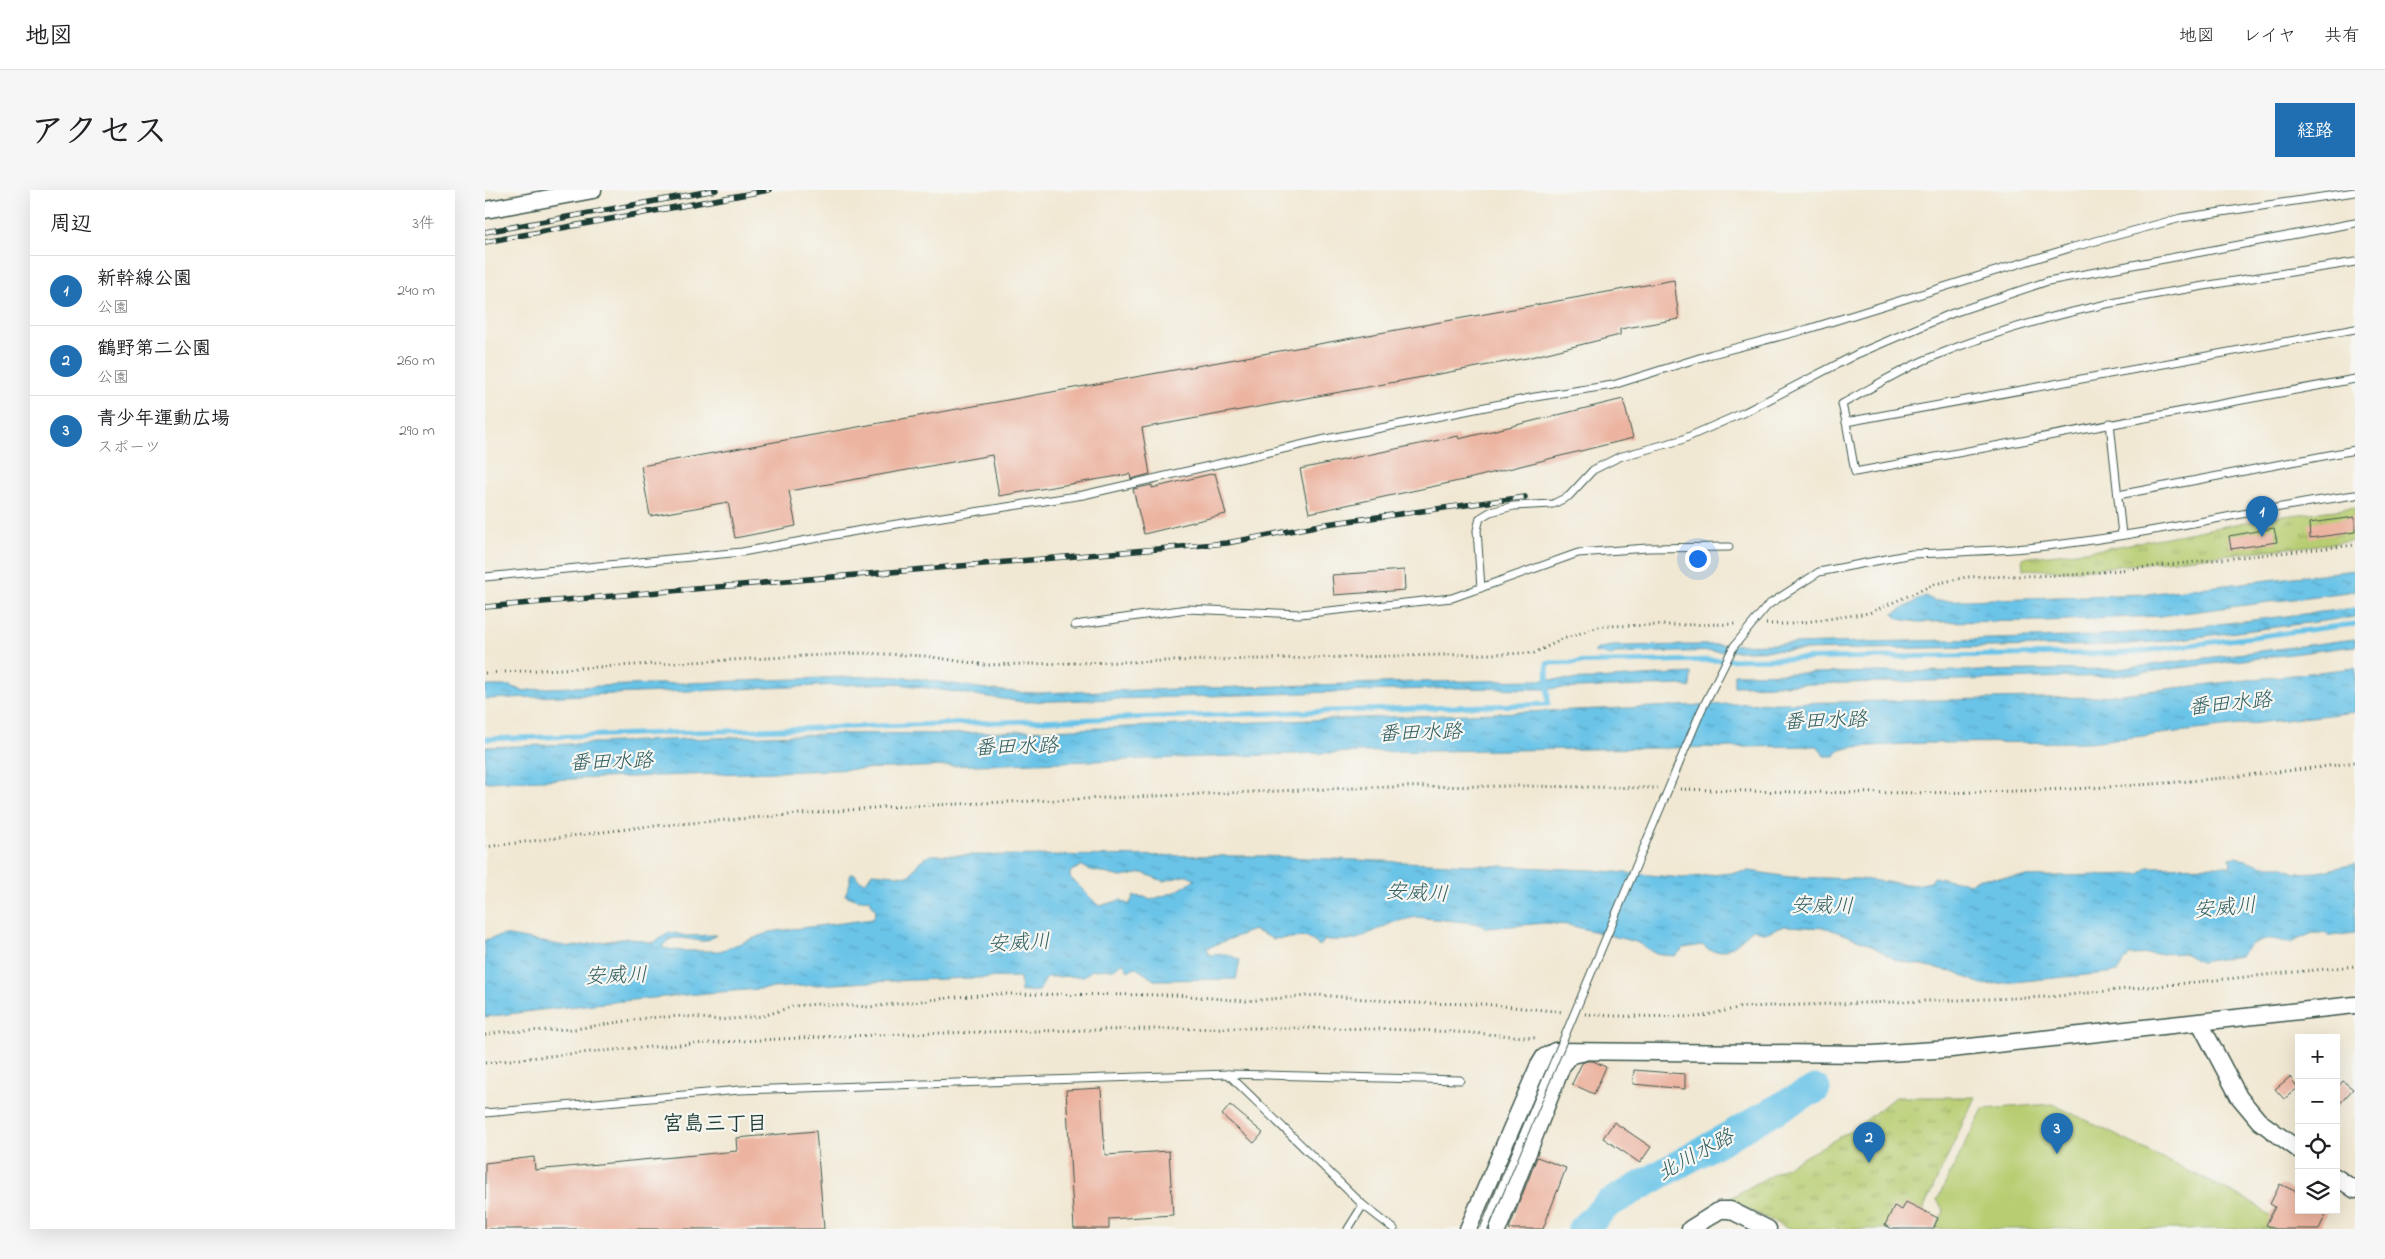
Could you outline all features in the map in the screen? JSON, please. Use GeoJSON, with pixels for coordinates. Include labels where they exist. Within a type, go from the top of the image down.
{"type":"FeatureCollection","features":[{"type":"Feature","properties":{"kind":"street"},"geometry":{"type":"LineString","coordinates":[[485,210],[593,190]]}},
{"type":"Feature","properties":{"kind":"street"},"geometry":{"type":"LineString","coordinates":[[1468,1229],[1517,1112],[1544,1057],[1555,1051],[1872,1054],[1951,1049],[2355,1005]]}},
{"type":"Feature","properties":{"kind":"street"},"geometry":{"type":"LineString","coordinates":[[2200,1023],[2239,1098],[2259,1121],[2295,1147]]}},
{"type":"Feature","properties":{"kind":"street"},"geometry":{"type":"LineString","coordinates":[[1498,1229],[1562,1066],[1571,1056],[1584,1052]]}},
{"type":"Feature","properties":{"kind":"street"},"geometry":{"type":"LineString","coordinates":[[2340,1180],[2355,1190]]}},
{"type":"Feature","properties":{"kind":"street"},"geometry":{"type":"LineString","coordinates":[[1690,1229],[1720,1210],[1730,1210],[1768,1229]]}},
{"type":"Feature","properties":{"kind":"lane"},"geometry":{"type":"LineString","coordinates":[[485,577],[742,552],[878,527],[1083,495],[1326,439],[1535,397],[1613,385],[2070,248],[2181,218],[2355,192]]}},
{"type":"Feature","properties":{"kind":"lane"},"geometry":{"type":"LineString","coordinates":[[1481,588],[1477,530],[1480,518],[1490,512],[1514,506],[1553,504],[1569,496],[1593,470],[1619,457],[1681,440],[1745,412],[1857,354],[1945,317],[2048,281],[2355,223]]}},
{"type":"Feature","properties":{"kind":"lane"},"geometry":{"type":"LineString","coordinates":[[2355,262],[2151,295],[2047,317],[1931,357],[1842,404],[1855,472],[2110,423],[2355,379]]}},
{"type":"Feature","properties":{"kind":"lane"},"geometry":{"type":"LineString","coordinates":[[1846,422],[2355,329]]}},
{"type":"Feature","properties":{"kind":"lane"},"geometry":{"type":"LineString","coordinates":[[2110,423],[2123,535]]}},
{"type":"Feature","properties":{"kind":"lane"},"geometry":{"type":"LineString","coordinates":[[2118,495],[2355,450]]}},
{"type":"Feature","properties":{"kind":"lane"},"geometry":{"type":"LineString","coordinates":[[1483,1229],[1701,710],[1734,646],[1768,605],[1819,572],[1912,554],[2039,547],[2123,535],[2355,494]]}},
{"type":"Feature","properties":{"kind":"lane"},"geometry":{"type":"LineString","coordinates":[[1075,625],[1187,609],[1300,614],[1452,598],[1578,553],[1648,548],[1729,547]]}},
{"type":"Feature","properties":{"kind":"lane"},"geometry":{"type":"LineString","coordinates":[[485,1113],[739,1090],[1228,1074],[1460,1080]]}},
{"type":"Feature","properties":{"kind":"lane"},"geometry":{"type":"LineString","coordinates":[[1228,1074],[1363,1205],[1394,1229]]}},
{"type":"Feature","properties":{"kind":"lane"},"geometry":{"type":"LineString","coordinates":[[1348,1229],[1363,1205]]}},
{"type":"Feature","properties":{"kind":"path"},"geometry":{"type":"LineString","coordinates":[[1761,624],[1791,624],[1869,613],[1935,584],[1966,577],[2073,576],[2355,545]]}},
{"type":"Feature","properties":{"kind":"path"},"geometry":{"type":"LineString","coordinates":[[485,673],[862,653],[925,656],[985,665],[1534,653],[1563,639],[1602,626],[1742,624]]}},
{"type":"Feature","properties":{"kind":"path"},"geometry":{"type":"LineString","coordinates":[[1676,789],[1829,794],[2020,791],[2153,785],[2355,762]]}},
{"type":"Feature","properties":{"kind":"path"},"geometry":{"type":"LineString","coordinates":[[485,847],[642,827],[885,807],[1376,787],[1521,786],[1666,789]]}},
{"type":"Feature","properties":{"kind":"path"},"geometry":{"type":"LineString","coordinates":[[1576,1013],[1613,1016],[1699,1017],[1742,1007],[2048,997],[2355,966]]}},
{"type":"Feature","properties":{"kind":"path"},"geometry":{"type":"LineString","coordinates":[[485,1035],[500,1032],[574,1028],[664,1017],[682,1016],[720,1020],[763,1016],[794,1006],[819,1004],[869,1007],[956,996],[994,994],[1175,995],[1246,1002],[1319,995],[1412,1003],[1483,1004],[1567,1012]]}},
{"type":"Feature","properties":{"kind":"path"},"geometry":{"type":"LineString","coordinates":[[485,1063],[565,1054],[887,1033],[1250,1027],[1401,1029],[1535,1038]]}},
{"type":"Feature","properties":{"kind":"green space"},"geometry":{"type":"Polygon","coordinates":[[[2355,508],[2355,541],[2070,571],[2023,569],[2022,558],[2103,549],[2273,517],[2355,508]]]}},
{"type":"Feature","properties":{"kind":"green space"},"geometry":{"type":"Polygon","coordinates":[[[1895,1097],[1975,1097],[1914,1229],[1789,1229],[1732,1201],[1730,1198],[1856,1128],[1895,1097]]]}},
{"type":"Feature","properties":{"kind":"green space"},"geometry":{"type":"Polygon","coordinates":[[[2053,1104],[2255,1204],[2268,1215],[2297,1229],[1935,1229],[1944,1211],[1937,1200],[1983,1109],[2053,1104]]]}},
{"type":"Feature","properties":{"kind":"water"},"geometry":{"type":"Polygon","coordinates":[[[2355,570],[2355,591],[2160,616],[2045,621],[1916,622],[1899,619],[1893,614],[1925,596],[1935,601],[2147,594],[2355,570]]]}},
{"type":"Feature","properties":{"kind":"water"},"geometry":{"type":"Polygon","coordinates":[[[2355,608],[2355,617],[2165,641],[2115,645],[1615,653],[1611,656],[1594,652],[1599,648],[1613,646],[2072,637],[2159,631],[2355,608]]]}},
{"type":"Feature","properties":{"kind":"water"},"geometry":{"type":"Polygon","coordinates":[[[2355,639],[2355,646],[2115,676],[1734,686],[1734,674],[2119,669],[2355,639]]]}},
{"type":"Feature","properties":{"kind":"water","name":"番田水路"},"geometry":{"type":"Polygon","coordinates":[[[2355,668],[2355,712],[2089,742],[1925,743],[1852,747],[1838,751],[1835,756],[1824,756],[1818,746],[1352,752],[485,782],[485,747],[829,734],[944,734],[1732,704],[2094,697],[2355,668]]]}},
{"type":"Feature","properties":{"kind":"water"},"geometry":{"type":"Polygon","coordinates":[[[1691,673],[1690,688],[1681,685],[1542,689],[1458,688],[1023,702],[893,683],[485,699],[485,686],[511,686],[522,691],[547,688],[877,676],[1037,693],[1596,679],[1691,673]]]}},
{"type":"Feature","properties":{"kind":"water","name":"安威川"},"geometry":{"type":"Polygon","coordinates":[[[931,855],[1262,856],[1592,870],[1683,878],[1750,871],[1789,877],[1858,879],[1916,885],[1931,882],[1934,877],[1969,884],[1980,878],[2140,874],[2148,867],[2231,866],[2230,858],[2236,857],[2264,866],[2282,866],[2295,873],[2318,872],[2355,864],[2355,933],[2329,936],[2328,933],[2313,933],[2290,943],[2273,939],[2259,941],[2250,945],[2240,956],[2200,962],[2184,953],[2129,955],[2117,972],[1982,985],[1956,972],[1896,960],[1867,943],[1827,928],[1784,926],[1765,933],[1753,929],[1723,951],[1709,950],[1702,945],[1684,948],[1675,956],[1656,954],[1636,942],[1569,925],[1545,923],[1486,928],[1481,924],[1416,917],[1394,922],[1355,940],[1325,940],[1320,946],[1307,937],[1273,939],[1253,930],[1207,948],[1209,955],[1227,954],[1240,960],[1236,979],[1154,980],[1135,967],[1128,971],[1123,962],[1114,969],[1092,970],[1084,976],[1047,977],[1039,991],[1021,992],[1020,977],[886,981],[618,1001],[485,1017],[485,940],[504,935],[571,947],[628,938],[653,943],[670,932],[686,936],[716,935],[706,941],[681,938],[670,939],[662,948],[682,951],[720,951],[770,932],[873,919],[876,911],[869,899],[858,900],[845,895],[850,883],[850,874],[855,874],[859,880],[866,882],[872,873],[909,876],[920,861],[931,855]],[[1081,866],[1070,872],[1070,877],[1099,906],[1121,900],[1129,905],[1134,896],[1145,897],[1150,900],[1175,892],[1195,880],[1188,875],[1163,881],[1143,873],[1121,877],[1081,866]]]}},
{"type":"Feature","properties":{"kind":"building"},"geometry":{"type":"Polygon","coordinates":[[[1674,280],[1679,319],[1620,329],[1620,335],[1527,358],[1142,428],[1150,474],[1131,479],[1130,474],[999,496],[992,455],[789,491],[796,526],[735,538],[728,502],[650,516],[641,466],[1674,280]]]}},
{"type":"Feature","properties":{"kind":"building"},"geometry":{"type":"Polygon","coordinates":[[[1623,399],[1633,438],[1468,479],[1309,513],[1300,469],[1458,436],[1459,439],[1623,399]]]}},
{"type":"Feature","properties":{"kind":"building"},"geometry":{"type":"Polygon","coordinates":[[[1215,473],[1226,514],[1144,534],[1133,489],[1152,485],[1152,488],[1215,473]]]}},
{"type":"Feature","properties":{"kind":"building"},"geometry":{"type":"Polygon","coordinates":[[[2355,517],[2355,532],[2310,538],[2309,523],[2355,517]]]}},
{"type":"Feature","properties":{"kind":"building"},"geometry":{"type":"Polygon","coordinates":[[[2274,528],[2277,542],[2231,549],[2229,536],[2274,528]]]}},
{"type":"Feature","properties":{"kind":"building"},"geometry":{"type":"Polygon","coordinates":[[[1404,570],[1405,590],[1334,595],[1332,575],[1404,570]]]}},
{"type":"Feature","properties":{"kind":"building"},"geometry":{"type":"Polygon","coordinates":[[[1593,1061],[1606,1067],[1594,1094],[1572,1084],[1582,1063],[1593,1061]]]}},
{"type":"Feature","properties":{"kind":"building"},"geometry":{"type":"Polygon","coordinates":[[[1634,1070],[1685,1074],[1685,1089],[1633,1084],[1634,1070]]]}},
{"type":"Feature","properties":{"kind":"building"},"geometry":{"type":"Polygon","coordinates":[[[2290,1077],[2295,1084],[2295,1090],[2284,1099],[2275,1089],[2290,1077]]]}},
{"type":"Feature","properties":{"kind":"building"},"geometry":{"type":"Polygon","coordinates":[[[2343,1081],[2353,1089],[2340,1104],[2340,1084],[2343,1081]]]}},
{"type":"Feature","properties":{"kind":"building"},"geometry":{"type":"Polygon","coordinates":[[[1101,1088],[1105,1155],[1169,1151],[1173,1215],[1109,1219],[1109,1229],[1074,1229],[1066,1090],[1101,1088]]]}},
{"type":"Feature","properties":{"kind":"building"},"geometry":{"type":"Polygon","coordinates":[[[1230,1105],[1263,1133],[1254,1143],[1222,1115],[1230,1105]]]}},
{"type":"Feature","properties":{"kind":"building"},"geometry":{"type":"Polygon","coordinates":[[[1614,1122],[1651,1147],[1640,1163],[1603,1138],[1614,1122]]]}},
{"type":"Feature","properties":{"kind":"building"},"geometry":{"type":"Polygon","coordinates":[[[816,1131],[824,1229],[485,1229],[485,1163],[534,1157],[535,1170],[737,1151],[736,1138],[816,1131]]]}},
{"type":"Feature","properties":{"kind":"building"},"geometry":{"type":"Polygon","coordinates":[[[1537,1157],[1566,1168],[1543,1229],[1509,1229],[1537,1157]]]}},
{"type":"Feature","properties":{"kind":"building"},"geometry":{"type":"Polygon","coordinates":[[[2280,1184],[2295,1191],[2295,1214],[2326,1214],[2319,1229],[2275,1229],[2266,1225],[2275,1207],[2270,1204],[2280,1184]]]}},
{"type":"Feature","properties":{"kind":"building"},"geometry":{"type":"Polygon","coordinates":[[[1906,1202],[1938,1218],[1933,1229],[1892,1229],[1885,1225],[1894,1206],[1902,1210],[1906,1202]]]}},
{"type":"Feature","properties":{"kind":"waterway"},"geometry":{"type":"LineString","coordinates":[[485,739],[1548,704],[1547,663],[2127,653],[2355,624]]}},
{"type":"Feature","properties":{"kind":"waterway","name":"北川水路"},"geometry":{"type":"LineString","coordinates":[[1582,1229],[1608,1204],[1793,1100],[1816,1089]]}},
{"type":"Feature","properties":{"kind":"railway"},"geometry":{"type":"LineString","coordinates":[[485,232],[716,190]]}},
{"type":"Feature","properties":{"kind":"railway"},"geometry":{"type":"LineString","coordinates":[[485,242],[769,190]]}},
{"type":"Feature","properties":{"kind":"railway"},"geometry":{"type":"LineString","coordinates":[[485,607],[1227,543],[1326,524],[1525,497]]}},
{"type":"Feature","properties":{"kind":"place","name":"新幹線公園"},"geometry":{"type":"Point","coordinates":[2262,537]}},
{"type":"Feature","properties":{"kind":"place","name":"青少年運動広場"},"geometry":{"type":"Point","coordinates":[2057,1154]}},
{"type":"Feature","properties":{"kind":"place","name":"鶴野第二公園"},"geometry":{"type":"Point","coordinates":[1869,1163]}},
{"type":"Feature","properties":{"kind":"district","name":"宮島三丁目"},"geometry":{"type":"Point","coordinates":[715,1125]}}]}
